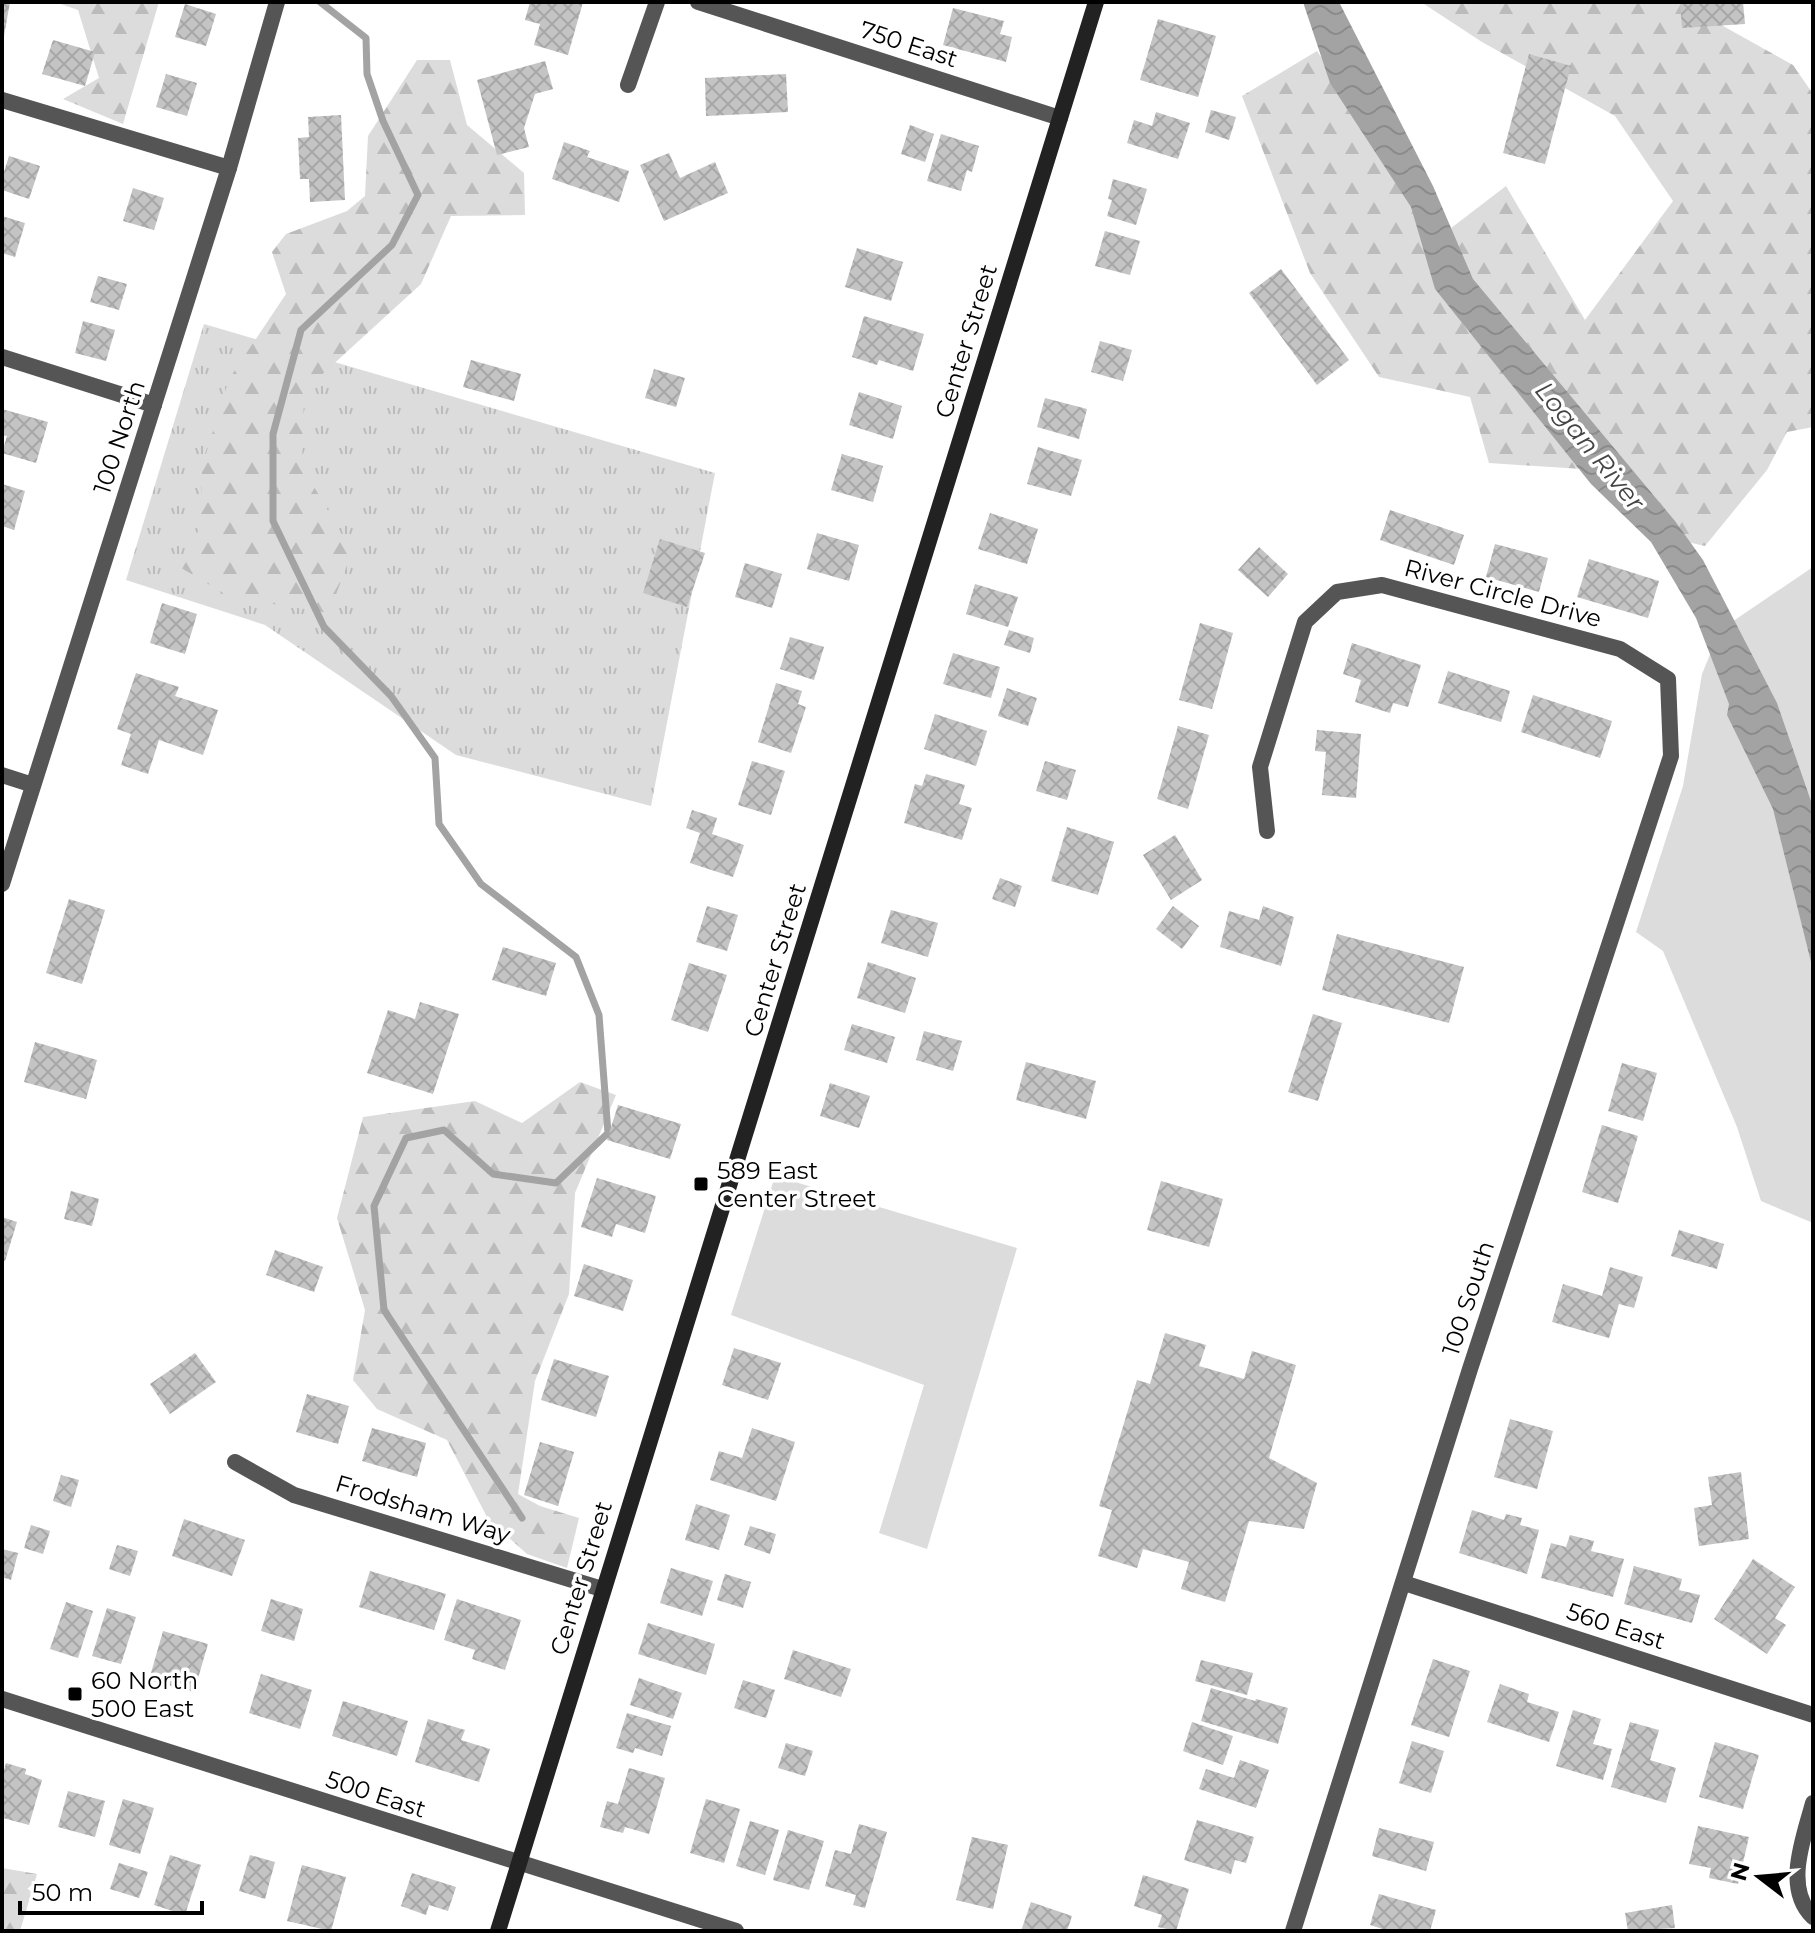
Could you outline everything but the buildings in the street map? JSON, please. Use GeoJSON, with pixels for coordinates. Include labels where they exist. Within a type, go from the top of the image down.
{"type":"FeatureCollection","features":[{"type":"Feature","properties":{"kind":"street","name":"100 North"},"geometry":{"type":"LineString","coordinates":[[2,884],[229,168],[277,2]]}},
{"type":"Feature","properties":{"kind":"street"},"geometry":{"type":"LineString","coordinates":[[628,85],[657,2]]}},
{"type":"Feature","properties":{"kind":"street","name":"750 East"},"geometry":{"type":"LineString","coordinates":[[698,2],[1060,118]]}},
{"type":"Feature","properties":{"kind":"street","name":"Center Street"},"geometry":{"type":"LineString","coordinates":[[498,1931],[1096,2]]}},
{"type":"Feature","properties":{"kind":"street"},"geometry":{"type":"LineString","coordinates":[[2,100],[229,168]]}},
{"type":"Feature","properties":{"kind":"street"},"geometry":{"type":"LineString","coordinates":[[2,357],[154,405]]}},
{"type":"Feature","properties":{"kind":"street","name":"River Circle Drive"},"geometry":{"type":"LineString","coordinates":[[1267,831],[1260,767],[1305,622],[1337,592],[1382,585],[1620,649],[1668,679]]}},
{"type":"Feature","properties":{"kind":"street","name":"100 South"},"geometry":{"type":"LineString","coordinates":[[1293,1931],[1475,1354],[1671,756],[1668,679]]}},
{"type":"Feature","properties":{"kind":"street"},"geometry":{"type":"LineString","coordinates":[[2,775],[33,785]]}},
{"type":"Feature","properties":{"kind":"street","name":"Frodsham Way"},"geometry":{"type":"LineString","coordinates":[[235,1462],[294,1495],[602,1589]]}},
{"type":"Feature","properties":{"kind":"street","name":"560 East"},"geometry":{"type":"LineString","coordinates":[[1404,1583],[1813,1715]]}},
{"type":"Feature","properties":{"kind":"street","name":"500 East"},"geometry":{"type":"LineString","coordinates":[[2,1699],[736,1931]]}},
{"type":"Feature","properties":{"kind":"street"},"geometry":{"type":"LineString","coordinates":[[1811,1915],[1798,1886],[1799,1854],[1813,1803]]}},
{"type":"Feature","properties":{"kind":"green space"},"geometry":{"type":"Polygon","coordinates":[[[55,2],[159,2],[123,124],[63,99],[99,78],[78,10],[55,2]]]}},
{"type":"Feature","properties":{"kind":"green space"},"geometry":{"type":"Polygon","coordinates":[[[1421,2],[1680,2],[1793,65],[1813,94],[1813,427],[1787,432],[1767,470],[1705,546],[1661,536],[1613,471],[1489,463],[1470,397],[1379,377],[1310,273],[1242,96],[1317,51],[1442,235],[1506,186],[1585,320],[1673,201],[1615,116],[1482,42],[1421,2]]]}},
{"type":"Feature","properties":{"kind":"green space"},"geometry":{"type":"Polygon","coordinates":[[[417,60],[450,60],[467,125],[524,173],[525,215],[451,216],[421,284],[304,391],[302,466],[352,552],[329,613],[230,597],[178,566],[200,528],[202,467],[229,379],[286,294],[272,252],[286,234],[347,211],[365,196],[368,136],[417,60]]]}},
{"type":"Feature","properties":{"kind":"green space"},"geometry":{"type":"Polygon","coordinates":[[[204,324],[715,473],[651,806],[456,755],[265,625],[126,580],[204,324]]]}},
{"type":"Feature","properties":{"kind":"green space"},"geometry":{"type":"Polygon","coordinates":[[[1813,567],[1813,1223],[1761,1201],[1737,1127],[1663,951],[1636,932],[1683,786],[1702,674],[1720,630],[1813,567]]]}},
{"type":"Feature","properties":{"kind":"green space"},"geometry":{"type":"Polygon","coordinates":[[[580,1082],[616,1095],[575,1193],[569,1294],[535,1381],[518,1494],[540,1506],[579,1518],[567,1568],[527,1554],[488,1519],[447,1440],[377,1409],[353,1380],[365,1310],[337,1218],[363,1117],[475,1101],[522,1123],[580,1082]]]}},
{"type":"Feature","properties":{"kind":"green space"},"geometry":{"type":"Polygon","coordinates":[[[775,1176],[1017,1248],[927,1549],[879,1533],[924,1385],[731,1315],[775,1176]]]}},
{"type":"Feature","properties":{"kind":"green space"},"geometry":{"type":"Polygon","coordinates":[[[2,1868],[37,1874],[20,1931],[2,1931],[2,1868]]]}},
{"type":"Feature","properties":{"kind":"water","name":"Logan River"},"geometry":{"type":"Polygon","coordinates":[[[1303,2],[1339,2],[1433,186],[1473,279],[1675,521],[1703,560],[1777,703],[1813,807],[1813,970],[1773,809],[1727,715],[1729,704],[1696,618],[1651,542],[1591,484],[1435,289],[1411,207],[1330,83],[1303,2]]]}},
{"type":"Feature","properties":{"kind":"waterway"},"geometry":{"type":"LineString","coordinates":[[320,2],[366,38],[367,74],[383,121],[418,195],[392,245],[301,330],[273,434],[273,521],[324,627],[391,696],[435,758],[439,824],[481,884],[576,957],[599,1015],[608,1133],[556,1183],[493,1174],[444,1130],[406,1138],[374,1206],[384,1310],[522,1518]]}},
{"type":"Feature","properties":{"kind":"place","name":"589 East Center Street"},"geometry":{"type":"Point","coordinates":[701,1184]}},
{"type":"Feature","properties":{"kind":"place","name":"60 North 500 East"},"geometry":{"type":"Point","coordinates":[75,1694]}}]}
